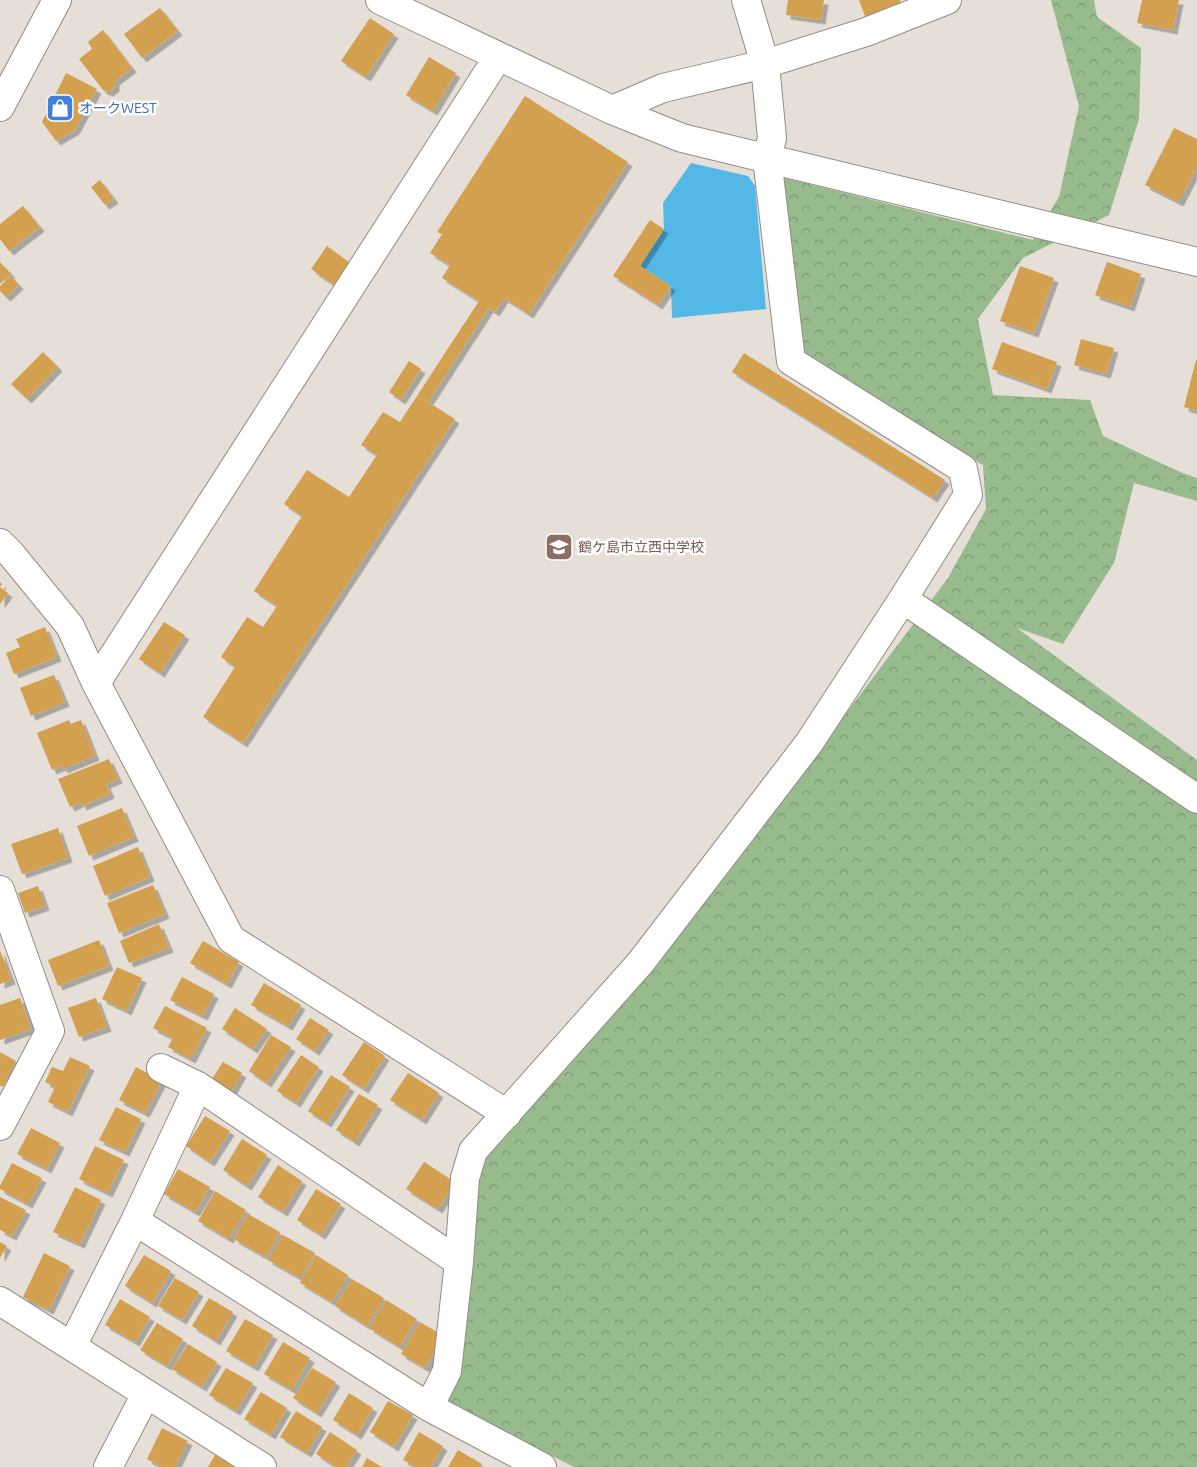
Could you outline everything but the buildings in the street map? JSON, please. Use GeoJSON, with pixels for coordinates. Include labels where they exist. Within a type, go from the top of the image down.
{"type":"FeatureCollection","features":[{"type":"Feature","properties":{"kind":"street"},"geometry":{"type":"LineString","coordinates":[[0,107],[57,0]]}},
{"type":"Feature","properties":{"kind":"street"},"geometry":{"type":"LineString","coordinates":[[380,0],[612,110],[682,138],[1197,262]]}},
{"type":"Feature","properties":{"kind":"street"},"geometry":{"type":"LineString","coordinates":[[429,1407],[447,1371],[459,1262],[465,1178],[473,1152],[641,962],[809,743],[904,599],[968,495],[963,469],[791,361],[767,158],[772,138],[765,64],[746,0]]}},
{"type":"Feature","properties":{"kind":"street"},"geometry":{"type":"LineString","coordinates":[[612,110],[662,88],[765,64],[866,32],[947,0]]}},
{"type":"Feature","properties":{"kind":"street"},"geometry":{"type":"LineString","coordinates":[[96,683],[498,56]]}},
{"type":"Feature","properties":{"kind":"street"},"geometry":{"type":"LineString","coordinates":[[0,544],[11,554],[70,626],[96,683],[231,939],[507,1114]]}},
{"type":"Feature","properties":{"kind":"street"},"geometry":{"type":"LineString","coordinates":[[904,599],[1197,799]]}},
{"type":"Feature","properties":{"kind":"street"},"geometry":{"type":"LineString","coordinates":[[0,890],[50,1031],[1,1120]]}},
{"type":"Feature","properties":{"kind":"street"},"geometry":{"type":"LineString","coordinates":[[161,1068],[198,1086],[459,1262]]}},
{"type":"Feature","properties":{"kind":"street"},"geometry":{"type":"LineString","coordinates":[[72,1346],[135,1222],[198,1086]]}},
{"type":"Feature","properties":{"kind":"street"},"geometry":{"type":"LineString","coordinates":[[135,1222],[429,1407],[542,1467]]}},
{"type":"Feature","properties":{"kind":"street"},"geometry":{"type":"LineString","coordinates":[[0,1301],[262,1467]]}},
{"type":"Feature","properties":{"kind":"street"},"geometry":{"type":"LineString","coordinates":[[108,1467],[146,1394]]}},
{"type":"Feature","properties":{"kind":"green space"},"geometry":{"type":"Polygon","coordinates":[[[1051,0],[1094,0],[1097,17],[1141,48],[1139,119],[1109,215],[1023,258],[978,319],[993,395],[1090,400],[1103,436],[1197,478],[1197,501],[1134,483],[1114,563],[1063,644],[1017,628],[1197,760],[1197,1467],[574,1467],[448,1403],[477,1179],[489,1152],[698,910],[948,578],[986,509],[983,465],[791,361],[781,177],[1033,240],[1059,197],[1079,106],[1051,0]]]}},
{"type":"Feature","properties":{"kind":"water"},"geometry":{"type":"Polygon","coordinates":[[[691,163],[748,176],[755,186],[766,309],[672,318],[671,286],[640,266],[664,229],[663,203],[691,163]]]}},
{"type":"Feature","properties":{"kind":"place","name":"オークWEST"},"geometry":{"type":"Point","coordinates":[60,108]}},
{"type":"Feature","properties":{"kind":"place","name":"鶴ケ島市立西中学校"},"geometry":{"type":"Point","coordinates":[559,547]}}]}
